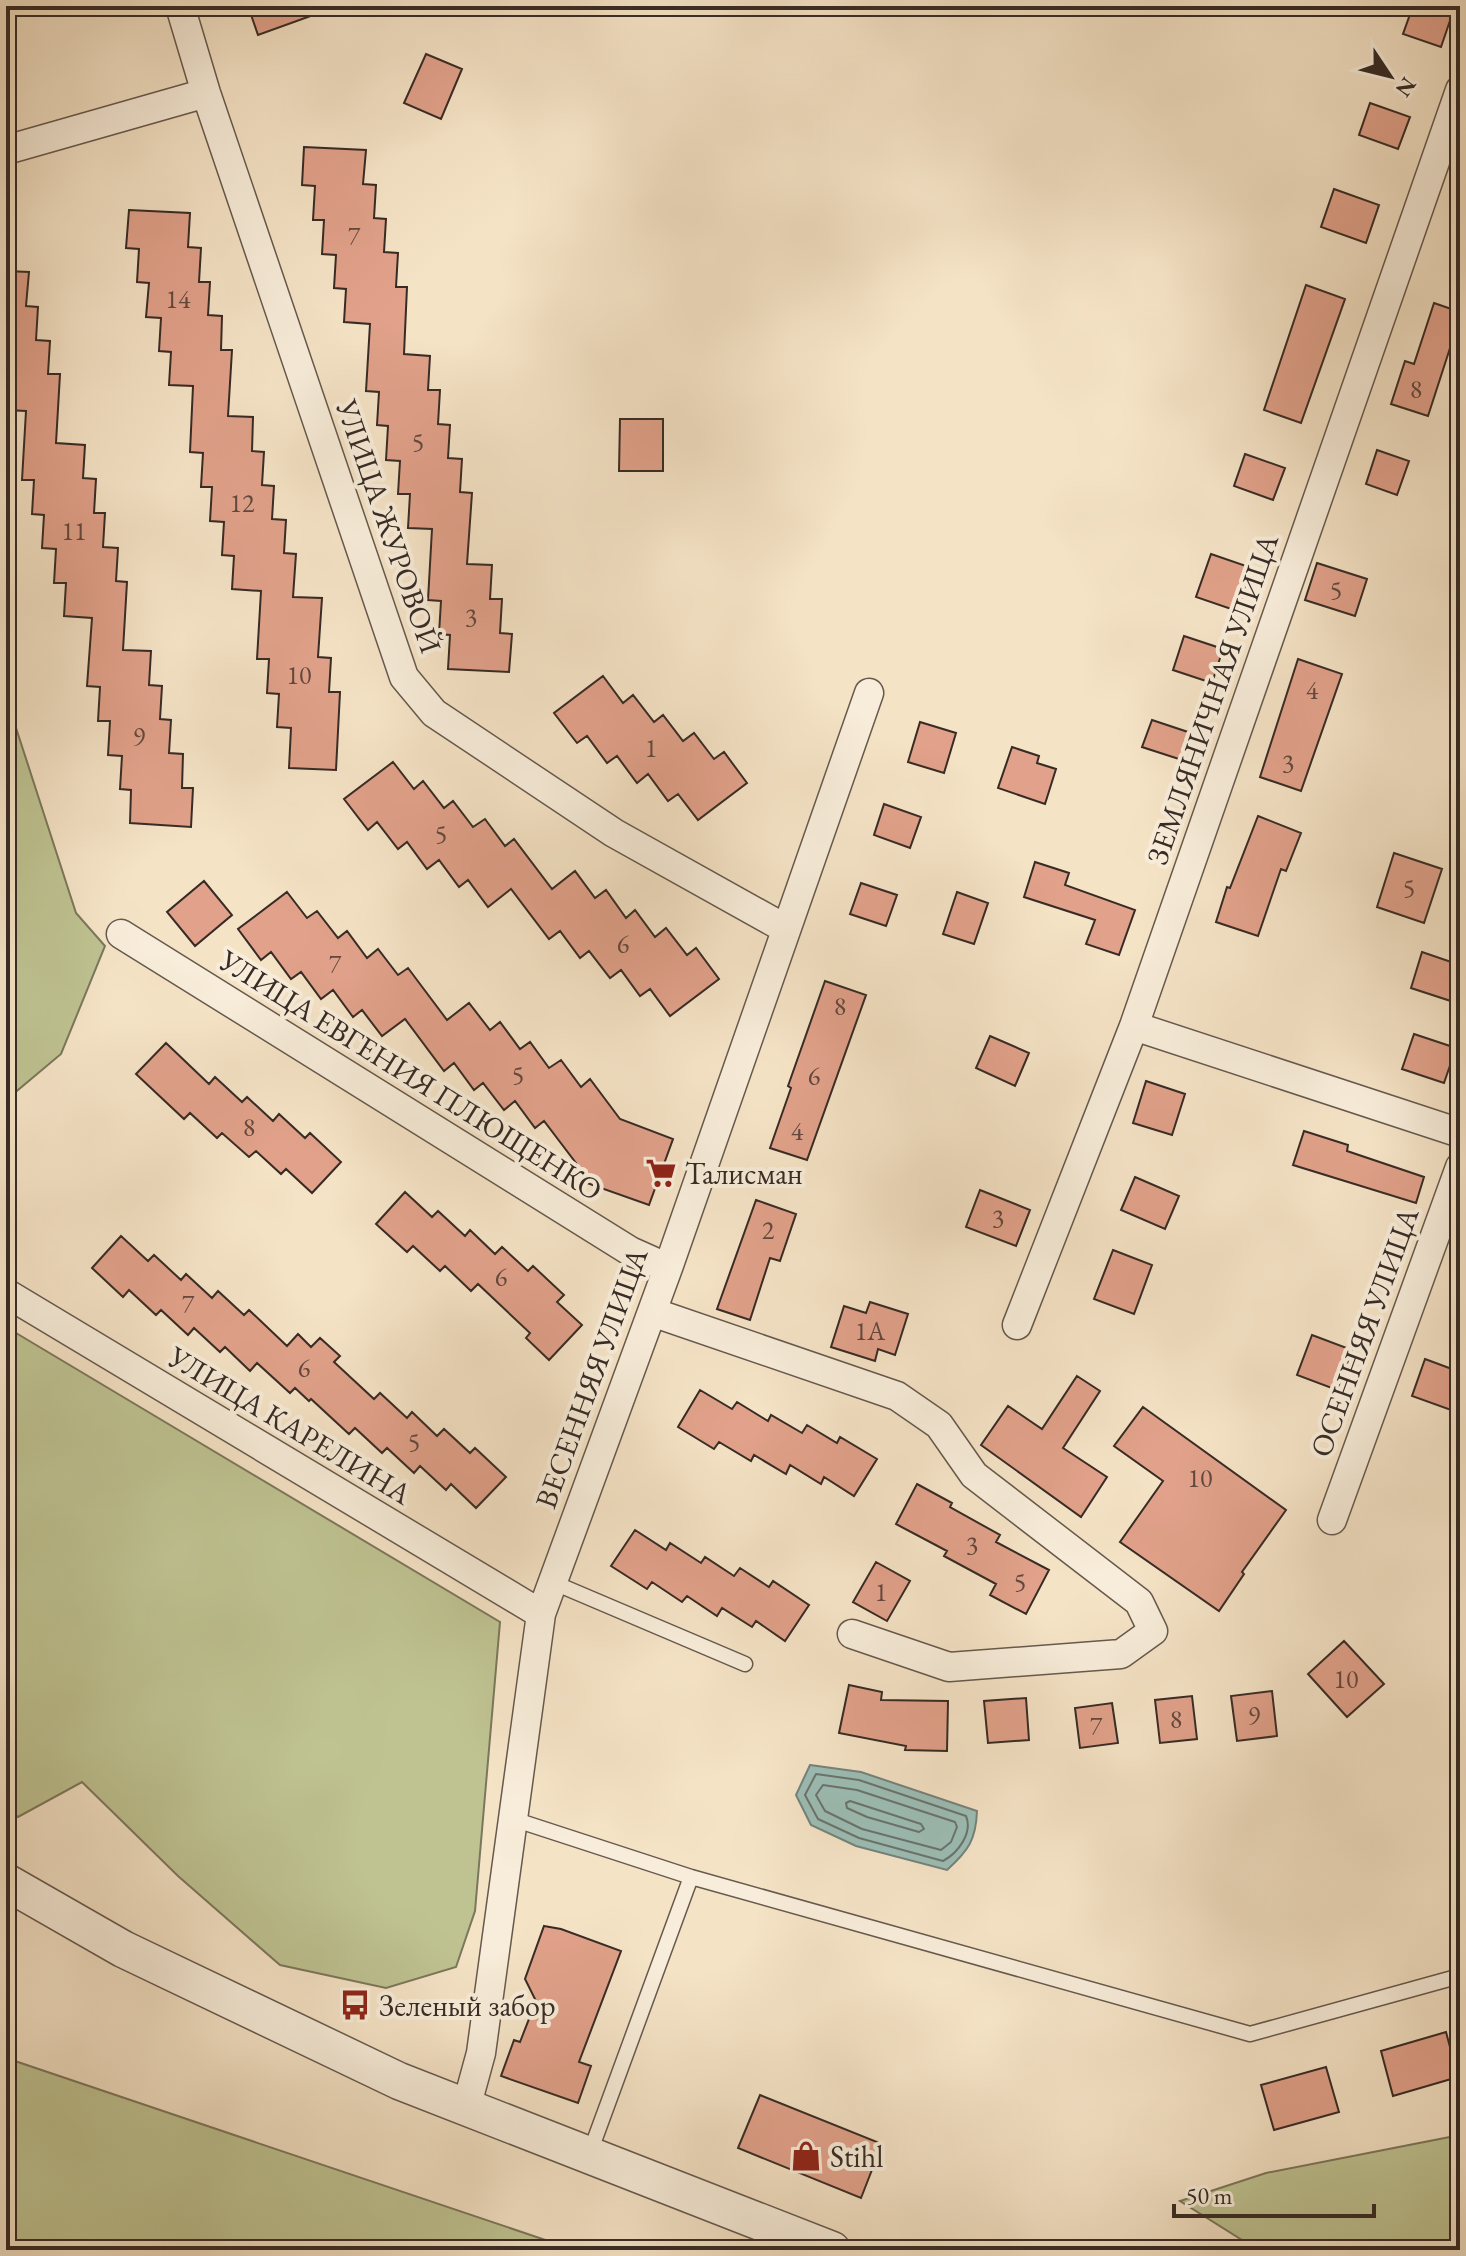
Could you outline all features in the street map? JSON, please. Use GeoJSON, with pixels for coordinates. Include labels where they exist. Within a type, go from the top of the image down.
{"type":"FeatureCollection","features":[{"type":"Feature","properties":{"kind":"street","name":"УЛИЦА ЖУРОВОЙ"},"geometry":{"type":"LineString","coordinates":[[180,6],[206,93],[404,677],[434,713],[614,833],[786,929]]}},
{"type":"Feature","properties":{"kind":"street","name":"ЗЕМЛЯНИЧНАЯ УЛИЦА"},"geometry":{"type":"LineString","coordinates":[[1017,1325],[1134,1026],[1460,90]]}},
{"type":"Feature","properties":{"kind":"street"},"geometry":{"type":"LineString","coordinates":[[6,150],[206,93]]}},
{"type":"Feature","properties":{"kind":"street","name":"ВЕСЕННЯЯ УЛИЦА"},"geometry":{"type":"LineString","coordinates":[[466,2108],[481,2053],[541,1614],[668,1268],[869,693]]}},
{"type":"Feature","properties":{"kind":"street","name":"УЛИЦА ЕВГЕНИЯ ПЛЮЩЕНКО"},"geometry":{"type":"LineString","coordinates":[[121,934],[630,1251],[668,1268]]}},
{"type":"Feature","properties":{"kind":"street"},"geometry":{"type":"LineString","coordinates":[[1134,1026],[1460,1133]]}},
{"type":"Feature","properties":{"kind":"street","name":"ОСЕННЯЯ УЛИЦА"},"geometry":{"type":"LineString","coordinates":[[1332,1520],[1460,1167]]}},
{"type":"Feature","properties":{"kind":"street","name":"УЛИЦА КАРЕЛИНА"},"geometry":{"type":"LineString","coordinates":[[6,1293],[541,1614]]}},
{"type":"Feature","properties":{"kind":"street"},"geometry":{"type":"LineString","coordinates":[[652,1312],[897,1396],[939,1425],[974,1475],[1139,1602],[1153,1631],[1121,1654],[949,1667],[852,1634]]}},
{"type":"Feature","properties":{"kind":"street"},"geometry":{"type":"LineString","coordinates":[[6,1882],[123,1949],[399,2081],[832,2250]]}},
{"type":"Feature","properties":{"kind":"lane"},"geometry":{"type":"LineString","coordinates":[[552,1582],[745,1664]]}},
{"type":"Feature","properties":{"kind":"lane"},"geometry":{"type":"LineString","coordinates":[[513,1819],[691,1877],[1250,2034],[1460,1976]]}},
{"type":"Feature","properties":{"kind":"lane"},"geometry":{"type":"LineString","coordinates":[[588,2156],[691,1877]]}},
{"type":"Feature","properties":{"kind":"green space"},"geometry":{"type":"Polygon","coordinates":[[[6,697],[76,913],[105,946],[61,1054],[6,1100],[6,697]]]}},
{"type":"Feature","properties":{"kind":"green space"},"geometry":{"type":"Polygon","coordinates":[[[6,1327],[500,1622],[475,1911],[456,1967],[386,1988],[280,1965],[178,1876],[82,1782],[18,1817],[6,1807],[6,1327]]]}},
{"type":"Feature","properties":{"kind":"green space"},"geometry":{"type":"Polygon","coordinates":[[[6,2058],[575,2250],[6,2250],[6,2058]]]}},
{"type":"Feature","properties":{"kind":"green space"},"geometry":{"type":"Polygon","coordinates":[[[1460,2135],[1460,2250],[1258,2250],[1180,2201],[1266,2173],[1460,2135]]]}},
{"type":"Feature","properties":{"kind":"water"},"geometry":{"type":"Polygon","coordinates":[[[810,1765],[861,1772],[977,1811],[970,1844],[947,1870],[856,1846],[811,1825],[796,1795],[810,1765]]]}},
{"type":"Feature","properties":{"kind":"building"},"geometry":{"type":"Polygon","coordinates":[[[248,6],[330,6],[330,9],[258,35],[248,6]]]}},
{"type":"Feature","properties":{"kind":"building"},"geometry":{"type":"Polygon","coordinates":[[[1413,6],[1455,6],[1441,47],[1403,34],[1413,6]]]}},
{"type":"Feature","properties":{"kind":"building"},"geometry":{"type":"Polygon","coordinates":[[[426,54],[462,69],[441,119],[404,103],[426,54]]]}},
{"type":"Feature","properties":{"kind":"building"},"geometry":{"type":"Polygon","coordinates":[[[1370,103],[1410,117],[1398,149],[1359,135],[1370,103]]]}},
{"type":"Feature","properties":{"kind":"building"},"geometry":{"type":"Polygon","coordinates":[[[304,147],[366,150],[363,184],[376,185],[374,218],[386,219],[384,252],[398,253],[396,287],[407,287],[404,354],[430,356],[428,390],[440,390],[438,424],[450,425],[448,458],[462,459],[460,492],[472,493],[467,564],[492,565],[490,599],[502,599],[500,633],[512,634],[509,672],[448,669],[450,635],[439,634],[441,601],[428,600],[432,529],[408,528],[410,494],[398,494],[400,461],[386,460],[388,426],[377,425],[379,392],[366,391],[370,324],[344,322],[346,289],[334,288],[336,255],[322,254],[324,220],[313,220],[315,186],[302,185],[304,147]]]}},
{"type":"Feature","properties":{"kind":"building"},"geometry":{"type":"Polygon","coordinates":[[[1334,189],[1379,205],[1366,243],[1321,227],[1334,189]]]}},
{"type":"Feature","properties":{"kind":"building"},"geometry":{"type":"Polygon","coordinates":[[[129,210],[190,213],[188,247],[201,248],[199,282],[210,282],[208,315],[222,316],[221,350],[232,350],[228,416],[253,417],[252,451],[264,452],[262,485],[274,486],[272,519],[286,520],[284,553],[296,554],[293,597],[322,598],[318,657],[331,658],[329,692],[340,692],[336,770],[289,768],[291,728],[277,727],[279,694],[267,693],[269,659],[257,659],[261,591],[232,589],[234,556],[222,555],[224,522],[210,521],[212,487],[201,487],[203,453],[190,452],[193,386],[169,385],[171,352],[159,351],[161,318],[146,317],[149,283],[137,282],[139,249],[126,248],[129,210]]]}},
{"type":"Feature","properties":{"kind":"building"},"geometry":{"type":"Polygon","coordinates":[[[6,271],[29,272],[26,306],[38,307],[36,340],[50,341],[48,374],[60,374],[56,443],[85,445],[83,478],[96,479],[94,513],[105,513],[103,547],[118,548],[116,581],[127,582],[123,650],[151,651],[149,685],[162,686],[160,719],[171,720],[169,753],[183,754],[182,788],[193,788],[191,827],[130,823],[131,790],[120,789],[122,756],[108,755],[110,721],[98,721],[100,687],[87,686],[92,618],[64,616],[66,583],[54,583],[56,549],[42,548],[44,515],[32,514],[34,480],[22,480],[26,411],[6,410],[6,271]]]}},
{"type":"Feature","properties":{"kind":"building"},"geometry":{"type":"Polygon","coordinates":[[[1306,285],[1345,299],[1301,423],[1264,410],[1306,285]]]}},
{"type":"Feature","properties":{"kind":"building"},"geometry":{"type":"Polygon","coordinates":[[[1434,303],[1460,312],[1460,329],[1454,346],[1451,345],[1428,416],[1391,404],[1405,361],[1414,364],[1434,303]]]}},
{"type":"Feature","properties":{"kind":"building"},"geometry":{"type":"Polygon","coordinates":[[[620,419],[663,419],[663,471],[619,471],[620,419]]]}},
{"type":"Feature","properties":{"kind":"building"},"geometry":{"type":"Polygon","coordinates":[[[1377,450],[1409,461],[1397,495],[1366,484],[1377,450]]]}},
{"type":"Feature","properties":{"kind":"building"},"geometry":{"type":"Polygon","coordinates":[[[1245,454],[1285,468],[1273,500],[1234,486],[1245,454]]]}},
{"type":"Feature","properties":{"kind":"building"},"geometry":{"type":"Polygon","coordinates":[[[1211,554],[1252,568],[1237,611],[1196,597],[1211,554]]]}},
{"type":"Feature","properties":{"kind":"building"},"geometry":{"type":"Polygon","coordinates":[[[1317,563],[1367,579],[1355,616],[1305,600],[1317,563]]]}},
{"type":"Feature","properties":{"kind":"building"},"geometry":{"type":"Polygon","coordinates":[[[1184,636],[1223,649],[1212,683],[1173,670],[1184,636]]]}},
{"type":"Feature","properties":{"kind":"building"},"geometry":{"type":"Polygon","coordinates":[[[1298,659],[1342,674],[1301,791],[1260,777],[1298,659]]]}},
{"type":"Feature","properties":{"kind":"building"},"geometry":{"type":"Polygon","coordinates":[[[603,676],[623,703],[633,695],[654,722],[663,715],[683,741],[694,733],[714,759],[724,752],[747,783],[698,820],[678,794],[668,801],[648,774],[637,783],[617,756],[607,763],[587,736],[577,743],[554,713],[603,676]]]}},
{"type":"Feature","properties":{"kind":"building"},"geometry":{"type":"Polygon","coordinates":[[[1152,720],[1191,733],[1182,760],[1142,747],[1152,720]]]}},
{"type":"Feature","properties":{"kind":"building"},"geometry":{"type":"Polygon","coordinates":[[[920,722],[956,733],[944,773],[908,762],[920,722]]]}},
{"type":"Feature","properties":{"kind":"building"},"geometry":{"type":"Polygon","coordinates":[[[1012,747],[1039,756],[1037,763],[1056,769],[1045,804],[998,788],[1012,747]]]}},
{"type":"Feature","properties":{"kind":"building"},"geometry":{"type":"Polygon","coordinates":[[[393,762],[414,789],[423,781],[444,808],[453,801],[473,827],[485,819],[505,846],[514,839],[552,889],[575,871],[595,898],[606,890],[626,918],[635,910],[655,937],[666,928],[687,955],[696,948],[719,979],[670,1016],[650,989],[640,996],[621,970],[610,978],[589,951],[580,958],[560,931],[549,939],[511,889],[488,907],[468,880],[459,887],[439,860],[427,869],[407,842],[398,849],[377,822],[368,830],[344,799],[393,762]]]}},
{"type":"Feature","properties":{"kind":"building"},"geometry":{"type":"Polygon","coordinates":[[[884,804],[921,817],[910,848],[874,835],[884,804]]]}},
{"type":"Feature","properties":{"kind":"building"},"geometry":{"type":"Polygon","coordinates":[[[1258,816],[1301,833],[1286,871],[1281,869],[1258,936],[1216,922],[1227,887],[1230,888],[1258,816]]]}},
{"type":"Feature","properties":{"kind":"building"},"geometry":{"type":"Polygon","coordinates":[[[1394,853],[1442,869],[1424,923],[1377,907],[1394,853]]]}},
{"type":"Feature","properties":{"kind":"building"},"geometry":{"type":"Polygon","coordinates":[[[1035,862],[1069,873],[1065,885],[1135,910],[1119,955],[1086,944],[1095,920],[1024,897],[1035,862]]]}},
{"type":"Feature","properties":{"kind":"building"},"geometry":{"type":"Polygon","coordinates":[[[204,881],[232,915],[195,946],[167,912],[204,881]]]}},
{"type":"Feature","properties":{"kind":"building"},"geometry":{"type":"Polygon","coordinates":[[[861,883],[897,895],[886,926],[850,914],[861,883]]]}},
{"type":"Feature","properties":{"kind":"building"},"geometry":{"type":"Polygon","coordinates":[[[287,892],[307,918],[317,911],[338,938],[347,931],[367,958],[378,949],[398,975],[408,968],[447,1020],[469,1003],[490,1030],[500,1022],[520,1049],[530,1042],[549,1068],[561,1060],[581,1087],[590,1079],[620,1119],[673,1139],[649,1205],[567,1176],[579,1167],[544,1121],[535,1128],[515,1101],[504,1110],[483,1083],[474,1090],[454,1063],[444,1071],[405,1019],[382,1036],[362,1010],[353,1017],[333,990],[321,999],[301,972],[291,979],[271,952],[261,960],[238,929],[287,892]]]}},
{"type":"Feature","properties":{"kind":"building"},"geometry":{"type":"Polygon","coordinates":[[[957,892],[988,903],[974,944],[943,934],[957,892]]]}},
{"type":"Feature","properties":{"kind":"building"},"geometry":{"type":"Polygon","coordinates":[[[1422,952],[1460,965],[1460,1004],[1411,988],[1422,952]]]}},
{"type":"Feature","properties":{"kind":"building"},"geometry":{"type":"Polygon","coordinates":[[[825,981],[866,995],[807,1160],[770,1148],[825,981]]]}},
{"type":"Feature","properties":{"kind":"building"},"geometry":{"type":"Polygon","coordinates":[[[1414,1034],[1456,1048],[1444,1083],[1402,1069],[1414,1034]]]}},
{"type":"Feature","properties":{"kind":"building"},"geometry":{"type":"Polygon","coordinates":[[[990,1036],[1029,1053],[1015,1086],[976,1068],[990,1036]]]}},
{"type":"Feature","properties":{"kind":"building"},"geometry":{"type":"Polygon","coordinates":[[[166,1043],[209,1084],[215,1077],[242,1102],[247,1097],[273,1121],[279,1114],[305,1138],[310,1133],[341,1162],[312,1193],[286,1169],[281,1174],[256,1151],[249,1157],[222,1133],[217,1138],[190,1113],[184,1119],[136,1074],[166,1043]]]}},
{"type":"Feature","properties":{"kind":"building"},"geometry":{"type":"Polygon","coordinates":[[[1146,1081],[1185,1094],[1172,1135],[1133,1123],[1146,1081]]]}},
{"type":"Feature","properties":{"kind":"building"},"geometry":{"type":"Polygon","coordinates":[[[1304,1131],[1348,1145],[1347,1151],[1424,1177],[1416,1203],[1293,1165],[1304,1131]]]}},
{"type":"Feature","properties":{"kind":"building"},"geometry":{"type":"Polygon","coordinates":[[[1135,1177],[1179,1196],[1165,1229],[1121,1210],[1135,1177]]]}},
{"type":"Feature","properties":{"kind":"building"},"geometry":{"type":"Polygon","coordinates":[[[980,1190],[1030,1210],[1016,1246],[966,1227],[980,1190]]]}},
{"type":"Feature","properties":{"kind":"building"},"geometry":{"type":"Polygon","coordinates":[[[405,1192],[432,1217],[438,1211],[465,1236],[470,1230],[495,1254],[502,1247],[528,1271],[533,1266],[564,1295],[557,1302],[582,1325],[549,1360],[526,1338],[530,1333],[478,1284],[471,1291],[445,1266],[440,1271],[413,1246],[407,1252],[376,1224],[405,1192]]]}},
{"type":"Feature","properties":{"kind":"building"},"geometry":{"type":"Polygon","coordinates":[[[756,1200],[796,1214],[780,1261],[770,1258],[750,1320],[717,1309],[756,1200]]]}},
{"type":"Feature","properties":{"kind":"building"},"geometry":{"type":"Polygon","coordinates":[[[121,1236],[148,1261],[154,1255],[181,1280],[186,1274],[212,1298],[218,1291],[244,1315],[249,1310],[287,1346],[298,1334],[311,1347],[320,1338],[340,1356],[334,1362],[374,1399],[380,1393],[407,1418],[412,1412],[437,1436],[444,1429],[470,1453],[475,1448],[506,1477],[476,1508],[451,1484],[446,1490],[420,1466],[414,1473],[387,1448],[382,1453],[355,1428],[349,1434],[311,1399],[309,1401],[295,1388],[290,1393],[257,1363],[250,1371],[225,1347],[220,1352],[194,1328],[188,1335],[161,1310],[156,1315],[129,1290],[123,1297],[92,1268],[121,1236]]]}},
{"type":"Feature","properties":{"kind":"building"},"geometry":{"type":"Polygon","coordinates":[[[1113,1250],[1152,1265],[1134,1314],[1094,1299],[1113,1250]]]}},
{"type":"Feature","properties":{"kind":"building"},"geometry":{"type":"Polygon","coordinates":[[[870,1302],[908,1314],[895,1355],[878,1349],[875,1361],[831,1347],[844,1306],[866,1313],[870,1302]]]}},
{"type":"Feature","properties":{"kind":"building"},"geometry":{"type":"Polygon","coordinates":[[[1312,1335],[1352,1350],[1337,1390],[1297,1375],[1312,1335]]]}},
{"type":"Feature","properties":{"kind":"building"},"geometry":{"type":"Polygon","coordinates":[[[1425,1359],[1460,1372],[1460,1384],[1451,1410],[1412,1396],[1425,1359]]]}},
{"type":"Feature","properties":{"kind":"building"},"geometry":{"type":"Polygon","coordinates":[[[1077,1376],[1100,1391],[1063,1448],[1107,1477],[1081,1517],[981,1445],[1008,1406],[1042,1429],[1077,1376]]]}},
{"type":"Feature","properties":{"kind":"building"},"geometry":{"type":"Polygon","coordinates":[[[700,1390],[732,1409],[737,1402],[768,1421],[771,1415],[802,1433],[807,1425],[837,1443],[840,1437],[877,1459],[854,1496],[824,1477],[821,1484],[790,1465],[786,1474],[754,1455],[751,1461],[719,1442],[714,1449],[678,1427],[700,1390]]]}},
{"type":"Feature","properties":{"kind":"building"},"geometry":{"type":"Polygon","coordinates":[[[1143,1407],[1286,1510],[1219,1611],[1120,1542],[1163,1481],[1114,1446],[1143,1407]]]}},
{"type":"Feature","properties":{"kind":"building"},"geometry":{"type":"Polygon","coordinates":[[[917,1484],[1000,1535],[996,1542],[1049,1570],[1026,1614],[990,1595],[996,1584],[944,1556],[947,1551],[896,1524],[917,1484]]]}},
{"type":"Feature","properties":{"kind":"building"},"geometry":{"type":"Polygon","coordinates":[[[635,1530],[666,1550],[670,1543],[701,1563],[705,1557],[734,1576],[740,1568],[769,1587],[773,1581],[809,1605],[785,1641],[756,1621],[752,1627],[722,1608],[717,1616],[687,1596],[682,1602],[652,1582],[647,1589],[611,1566],[635,1530]]]}},
{"type":"Feature","properties":{"kind":"building"},"geometry":{"type":"Polygon","coordinates":[[[876,1562],[910,1581],[887,1621],[853,1602],[876,1562]]]}},
{"type":"Feature","properties":{"kind":"building"},"geometry":{"type":"Polygon","coordinates":[[[1344,1641],[1384,1684],[1347,1717],[1308,1674],[1344,1641]]]}},
{"type":"Feature","properties":{"kind":"building"},"geometry":{"type":"Polygon","coordinates":[[[849,1685],[882,1692],[881,1700],[948,1701],[947,1751],[905,1750],[906,1746],[839,1733],[849,1685]]]}},
{"type":"Feature","properties":{"kind":"building"},"geometry":{"type":"Polygon","coordinates":[[[1272,1691],[1277,1736],[1237,1741],[1231,1696],[1272,1691]]]}},
{"type":"Feature","properties":{"kind":"building"},"geometry":{"type":"Polygon","coordinates":[[[1192,1696],[1197,1739],[1160,1743],[1155,1700],[1192,1696]]]}},
{"type":"Feature","properties":{"kind":"building"},"geometry":{"type":"Polygon","coordinates":[[[1026,1698],[1029,1740],[988,1743],[984,1701],[1026,1698]]]}},
{"type":"Feature","properties":{"kind":"building"},"geometry":{"type":"Polygon","coordinates":[[[1112,1703],[1118,1743],[1080,1748],[1075,1708],[1112,1703]]]}},
{"type":"Feature","properties":{"kind":"building"},"geometry":{"type":"Polygon","coordinates":[[[544,1926],[621,1951],[579,2062],[591,2066],[578,2103],[501,2076],[514,2040],[520,2042],[536,2001],[525,1979],[544,1926]]]}},
{"type":"Feature","properties":{"kind":"building"},"geometry":{"type":"Polygon","coordinates":[[[1446,2032],[1458,2077],[1393,2096],[1381,2051],[1446,2032]]]}},
{"type":"Feature","properties":{"kind":"building"},"geometry":{"type":"Polygon","coordinates":[[[1326,2067],[1339,2112],[1274,2130],[1261,2085],[1326,2067]]]}},
{"type":"Feature","properties":{"kind":"building"},"geometry":{"type":"Polygon","coordinates":[[[760,2095],[882,2144],[861,2198],[738,2148],[760,2095]]]}},
{"type":"Feature","properties":{"kind":"place","name":"Талисман"},"geometry":{"type":"Point","coordinates":[661,1173]}},
{"type":"Feature","properties":{"kind":"place","name":"Зеленый забор"},"geometry":{"type":"Point","coordinates":[355,2005]}},
{"type":"Feature","properties":{"kind":"place","name":"Stihl"},"geometry":{"type":"Point","coordinates":[806,2156]}}]}
